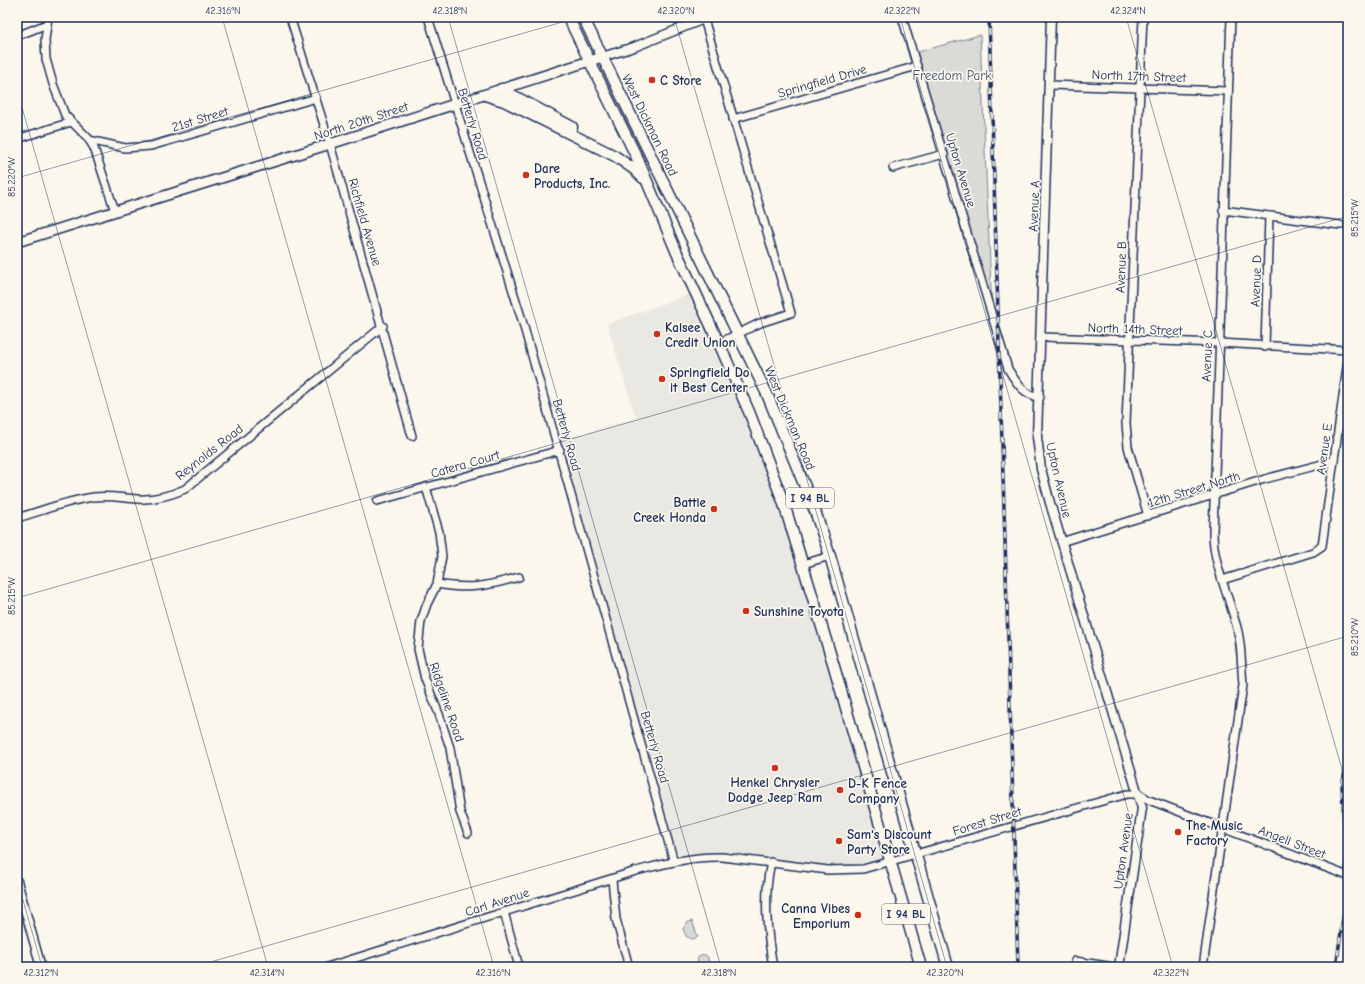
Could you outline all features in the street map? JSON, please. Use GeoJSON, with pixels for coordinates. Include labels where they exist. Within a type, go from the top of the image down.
{"type":"FeatureCollection","features":[{"type":"Feature","properties":{"kind":"main road","name":"West Dickman Road"},"geometry":{"type":"LineString","coordinates":[[568,17],[638,160],[677,253],[719,342],[750,414],[780,492],[803,564],[891,862],[920,967]]}},
{"type":"Feature","properties":{"kind":"main road","name":"West Dickman Road"},"geometry":{"type":"LineString","coordinates":[[583,17],[739,334],[767,394],[802,477],[830,556],[948,967]]}},
{"type":"Feature","properties":{"kind":"main road","name":"North 20th Street"},"geometry":{"type":"LineString","coordinates":[[17,242],[455,105],[602,57]]}},
{"type":"Feature","properties":{"kind":"main road"},"geometry":{"type":"LineString","coordinates":[[501,89],[659,171]]}},
{"type":"Feature","properties":{"kind":"main road"},"geometry":{"type":"LineString","coordinates":[[485,94],[504,101],[615,156],[636,170],[647,183]]}},
{"type":"Feature","properties":{"kind":"street","name":"Richfield Avenue"},"geometry":{"type":"LineString","coordinates":[[290,17],[330,144],[383,326],[412,436]]}},
{"type":"Feature","properties":{"kind":"street","name":"Betterly Road"},"geometry":{"type":"LineString","coordinates":[[428,17],[522,320],[560,450],[674,862]]}},
{"type":"Feature","properties":{"kind":"street","name":"Upton Avenue"},"geometry":{"type":"LineString","coordinates":[[902,17],[1008,369],[1025,392],[1032,396],[1040,397],[1037,437],[1041,469],[1061,542],[1139,794],[1142,808],[1119,967]]}},
{"type":"Feature","properties":{"kind":"street","name":"Avenue A"},"geometry":{"type":"LineString","coordinates":[[1040,397],[1051,17]]}},
{"type":"Feature","properties":{"kind":"street","name":"Avenue B"},"geometry":{"type":"LineString","coordinates":[[1142,17],[1126,423],[1128,447],[1148,516]]}},
{"type":"Feature","properties":{"kind":"street","name":"Avenue C"},"geometry":{"type":"LineString","coordinates":[[1203,967],[1242,691],[1240,640],[1213,546],[1213,496],[1231,17]]}},
{"type":"Feature","properties":{"kind":"street","name":"North 20th Street"},"geometry":{"type":"LineString","coordinates":[[602,57],[634,47],[707,18]]}},
{"type":"Feature","properties":{"kind":"street"},"geometry":{"type":"LineString","coordinates":[[707,18],[734,119],[791,313],[760,323],[719,342]]}},
{"type":"Feature","properties":{"kind":"street"},"geometry":{"type":"LineString","coordinates":[[17,36],[48,20]]}},
{"type":"Feature","properties":{"kind":"street"},"geometry":{"type":"LineString","coordinates":[[48,20],[45,40],[46,59],[60,105],[65,115],[89,140],[100,165],[115,211]]}},
{"type":"Feature","properties":{"kind":"street","name":"Springfield Drive"},"geometry":{"type":"LineString","coordinates":[[734,119],[917,66]]}},
{"type":"Feature","properties":{"kind":"street","name":"North 17th Street"},"geometry":{"type":"LineString","coordinates":[[1049,85],[1228,90]]}},
{"type":"Feature","properties":{"kind":"street","name":"21st Street"},"geometry":{"type":"LineString","coordinates":[[89,140],[125,148],[151,146],[316,98]]}},
{"type":"Feature","properties":{"kind":"street"},"geometry":{"type":"LineString","coordinates":[[17,139],[72,122]]}},
{"type":"Feature","properties":{"kind":"street"},"geometry":{"type":"LineString","coordinates":[[893,168],[944,154]]}},
{"type":"Feature","properties":{"kind":"street"},"geometry":{"type":"LineString","coordinates":[[1223,210],[1340,225]]}},
{"type":"Feature","properties":{"kind":"street","name":"Avenue D"},"geometry":{"type":"LineString","coordinates":[[1265,347],[1269,216]]}},
{"type":"Feature","properties":{"kind":"street","name":"Reynolds Road"},"geometry":{"type":"LineString","coordinates":[[17,518],[94,497],[109,495],[137,499],[154,498],[171,495],[185,489],[383,326]]}},
{"type":"Feature","properties":{"kind":"street","name":"North 14th Street"},"geometry":{"type":"LineString","coordinates":[[1042,337],[1219,343],[1265,347],[1348,350]]}},
{"type":"Feature","properties":{"kind":"street","name":"Avenue E"},"geometry":{"type":"LineString","coordinates":[[1222,580],[1319,550],[1323,540],[1348,360]]}},
{"type":"Feature","properties":{"kind":"street","name":"Catera Court"},"geometry":{"type":"LineString","coordinates":[[377,501],[560,450]]}},
{"type":"Feature","properties":{"kind":"street","name":"12th Street North"},"geometry":{"type":"LineString","coordinates":[[1061,542],[1334,460]]}},
{"type":"Feature","properties":{"kind":"street","name":"Ridgeline Road"},"geometry":{"type":"LineString","coordinates":[[426,487],[442,544],[441,570],[437,584],[426,604],[421,620],[418,649],[425,679],[439,714],[450,748],[460,812],[468,833]]}},
{"type":"Feature","properties":{"kind":"street"},"geometry":{"type":"LineString","coordinates":[[803,564],[830,556]]}},
{"type":"Feature","properties":{"kind":"street"},"geometry":{"type":"LineString","coordinates":[[437,584],[469,588],[486,587],[519,577]]}},
{"type":"Feature","properties":{"kind":"street","name":"Forest Street"},"geometry":{"type":"LineString","coordinates":[[674,862],[704,857],[771,862],[842,871],[864,869],[1112,797],[1126,794],[1139,794]]}},
{"type":"Feature","properties":{"kind":"street","name":"Angell Street"},"geometry":{"type":"LineString","coordinates":[[1139,794],[1149,800],[1348,876]]}},
{"type":"Feature","properties":{"kind":"street","name":"Carl Avenue"},"geometry":{"type":"LineString","coordinates":[[327,967],[612,880],[636,871],[674,862]]}},
{"type":"Feature","properties":{"kind":"street"},"geometry":{"type":"LineString","coordinates":[[771,862],[767,882],[766,908],[773,967]]}},
{"type":"Feature","properties":{"kind":"street"},"geometry":{"type":"LineString","coordinates":[[612,880],[616,919],[629,967]]}},
{"type":"Feature","properties":{"kind":"street"},"geometry":{"type":"LineString","coordinates":[[18,886],[41,967]]}},
{"type":"Feature","properties":{"kind":"street"},"geometry":{"type":"LineString","coordinates":[[504,912],[519,967]]}},
{"type":"Feature","properties":{"kind":"street"},"geometry":{"type":"LineString","coordinates":[[1075,961],[1114,967]]}},
{"type":"Feature","properties":{"kind":"shaded area"},"geometry":{"type":"Polygon","coordinates":[[[692,293],[767,467],[804,576],[883,851],[881,858],[873,862],[836,867],[728,852],[681,854],[676,851],[561,439],[636,418],[607,324],[692,293]]]}},
{"type":"Feature","properties":{"kind":"green space","name":"Freedom Park"},"geometry":{"type":"Polygon","coordinates":[[[980,35],[992,310],[914,53],[980,35]]]}},
{"type":"Feature","properties":{"kind":"green space"},"geometry":{"type":"Polygon","coordinates":[[[692,921],[698,937],[692,939],[686,936],[683,929],[687,923],[692,921]]]}},
{"type":"Feature","properties":{"kind":"green space"},"geometry":{"type":"Polygon","coordinates":[[[703,954],[707,956],[709,960],[707,964],[703,966],[699,964],[697,960],[699,956],[703,954]]]}},
{"type":"Feature","properties":{"kind":"railway"},"geometry":{"type":"LineString","coordinates":[[989,17],[1018,967]]}},
{"type":"Feature","properties":{"kind":"railway"},"geometry":{"type":"LineString","coordinates":[[1348,755],[1342,787],[1348,903]]}},
{"type":"Feature","properties":{"kind":"railway"},"geometry":{"type":"LineString","coordinates":[[1336,967],[1346,897]]}},
{"type":"Feature","properties":{"kind":"place","name":"C Store"},"geometry":{"type":"Point","coordinates":[652,80]}},
{"type":"Feature","properties":{"kind":"place","name":"Dare Products, Inc."},"geometry":{"type":"Point","coordinates":[526,175]}},
{"type":"Feature","properties":{"kind":"place","name":"Kalsee Credit Union"},"geometry":{"type":"Point","coordinates":[657,334]}},
{"type":"Feature","properties":{"kind":"place","name":"Springfield Do it Best Center"},"geometry":{"type":"Point","coordinates":[662,379]}},
{"type":"Feature","properties":{"kind":"place","name":"Battle Creek Honda"},"geometry":{"type":"Point","coordinates":[714,509]}},
{"type":"Feature","properties":{"kind":"place","name":"Sunshine Toyota"},"geometry":{"type":"Point","coordinates":[746,611]}},
{"type":"Feature","properties":{"kind":"place","name":"Henkel Chrysler Dodge Jeep Ram"},"geometry":{"type":"Point","coordinates":[775,768]}},
{"type":"Feature","properties":{"kind":"place","name":"D-K Fence Company"},"geometry":{"type":"Point","coordinates":[840,790]}},
{"type":"Feature","properties":{"kind":"place","name":"The Music Factory"},"geometry":{"type":"Point","coordinates":[1178,832]}},
{"type":"Feature","properties":{"kind":"place","name":"Sam's Discount Party Store"},"geometry":{"type":"Point","coordinates":[839,841]}},
{"type":"Feature","properties":{"kind":"place","name":"Canna Vibes Emporium"},"geometry":{"type":"Point","coordinates":[858,915]}}]}
